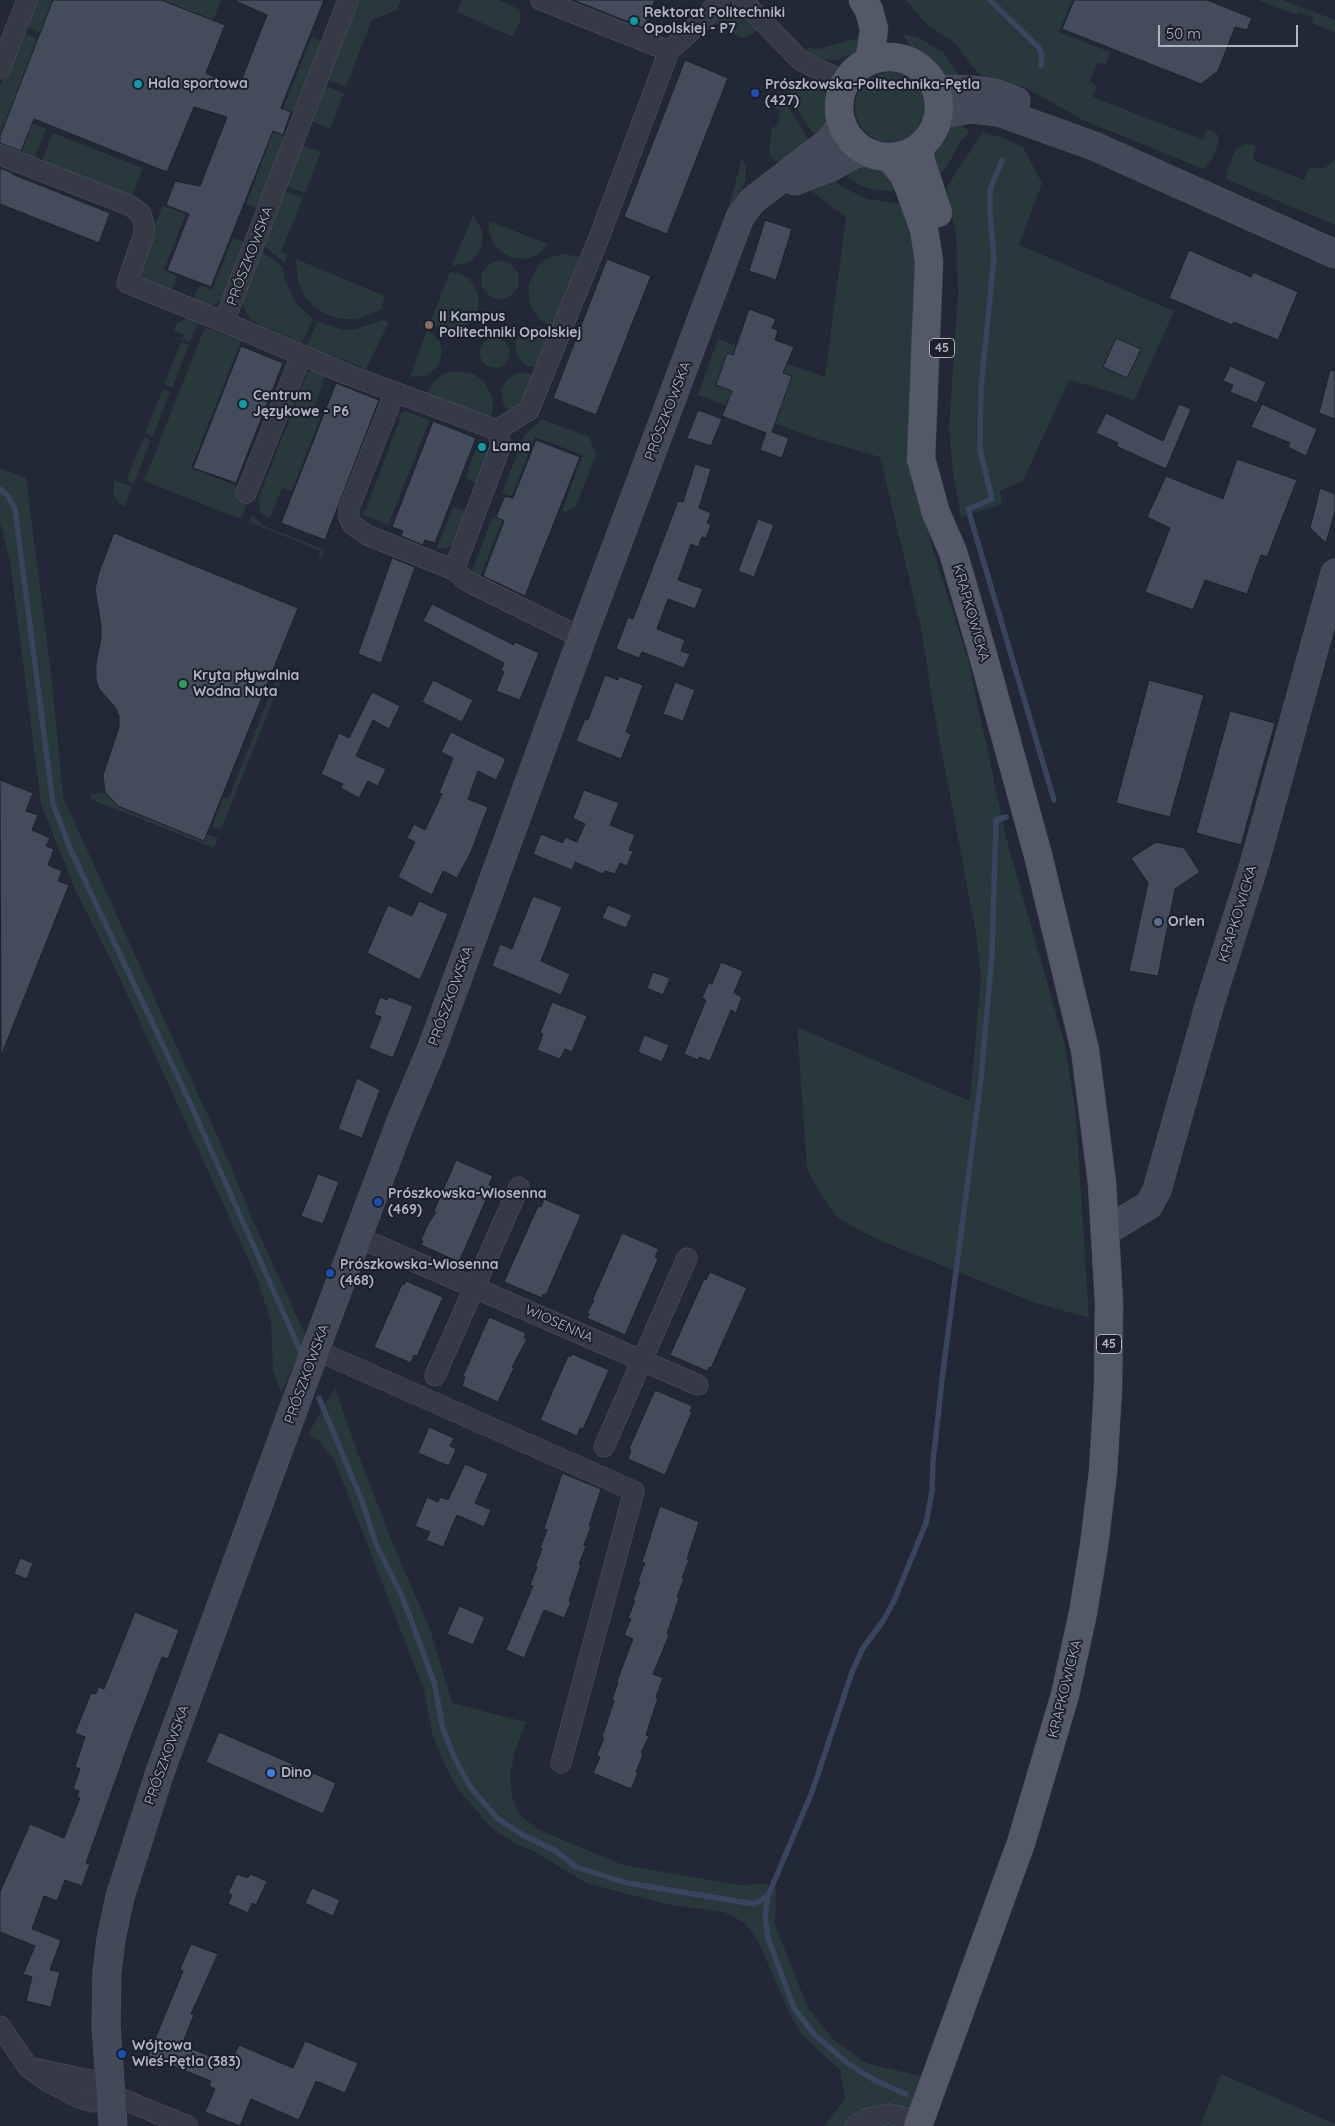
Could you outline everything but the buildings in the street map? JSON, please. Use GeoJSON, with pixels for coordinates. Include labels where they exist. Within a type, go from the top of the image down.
{"type":"FeatureCollection","features":[{"type":"Feature","properties":{"kind":"main road"},"geometry":{"type":"LineString","coordinates":[[863,0],[870,10],[874,28],[872,51],[868,62]]}},
{"type":"Feature","properties":{"kind":"main road"},"geometry":{"type":"LineString","coordinates":[[883,0],[892,27],[898,58]]}},
{"type":"Feature","properties":{"kind":"main road"},"geometry":{"type":"LineString","coordinates":[[842,124],[839,103],[846,83],[857,68],[879,58],[898,58],[910,61],[923,70],[938,102],[935,130],[914,152],[902,156],[878,155]]}},
{"type":"Feature","properties":{"kind":"main road"},"geometry":{"type":"LineString","coordinates":[[938,102],[971,109],[999,112],[1094,146],[1335,254]]}},
{"type":"Feature","properties":{"kind":"main road","name":"45"},"geometry":{"type":"LineString","coordinates":[[842,124],[844,130],[854,143],[878,155]]}},
{"type":"Feature","properties":{"kind":"main road","name":"PRÓSZKOWSKA"},"geometry":{"type":"LineString","coordinates":[[113,2126],[106,2025],[107,1972],[111,1939],[120,1897],[160,1772],[400,1124],[432,1048],[582,638],[740,217],[752,201],[830,141],[842,124]]}},
{"type":"Feature","properties":{"kind":"main road","name":"KRAPKOWICKA"},"geometry":{"type":"LineString","coordinates":[[919,2124],[1024,1834],[1066,1695],[1094,1546],[1106,1426],[1109,1303],[1106,1231],[1095,1119],[1085,1050],[1038,855],[953,552],[940,453],[940,371],[946,301],[947,258],[940,219],[920,158],[920,147]]}},
{"type":"Feature","properties":{"kind":"main road","name":"PRÓSZKOWSKA"},"geometry":{"type":"LineString","coordinates":[[766,191],[811,175],[854,154],[878,155]]}},
{"type":"Feature","properties":{"kind":"main road","name":"KRAPKOWICKA"},"geometry":{"type":"LineString","coordinates":[[878,155],[903,174],[924,230],[929,261],[921,459],[936,514],[953,552]]}},
{"type":"Feature","properties":{"kind":"main road","name":"KRAPKOWICKA"},"geometry":{"type":"LineString","coordinates":[[1106,1231],[1149,1205],[1157,1190],[1210,1003],[1254,864],[1335,573]]}},
{"type":"Feature","properties":{"kind":"street"},"geometry":{"type":"LineString","coordinates":[[0,69],[27,0]]}},
{"type":"Feature","properties":{"kind":"street","name":"PRÓSZKOWSKA"},"geometry":{"type":"LineString","coordinates":[[348,0],[224,322],[301,356],[497,430]]}},
{"type":"Feature","properties":{"kind":"street"},"geometry":{"type":"LineString","coordinates":[[541,0],[669,51]]}},
{"type":"Feature","properties":{"kind":"street"},"geometry":{"type":"LineString","coordinates":[[454,570],[501,445],[497,430],[529,410],[600,235],[669,51],[705,18],[720,0]]}},
{"type":"Feature","properties":{"kind":"street"},"geometry":{"type":"LineString","coordinates":[[742,0],[800,60],[846,83]]}},
{"type":"Feature","properties":{"kind":"street"},"geometry":{"type":"LineString","coordinates":[[0,155],[131,206],[141,214],[144,234],[127,283],[224,322]]}},
{"type":"Feature","properties":{"kind":"street"},"geometry":{"type":"LineString","coordinates":[[246,493],[301,356]]}},
{"type":"Feature","properties":{"kind":"street"},"geometry":{"type":"LineString","coordinates":[[395,392],[349,508],[349,518],[353,525],[366,534],[454,570],[467,581],[582,638]]}},
{"type":"Feature","properties":{"kind":"street"},"geometry":{"type":"LineString","coordinates":[[435,1376],[519,1187]]}},
{"type":"Feature","properties":{"kind":"street","name":"WIOSENNA"},"geometry":{"type":"LineString","coordinates":[[358,1237],[698,1385]]}},
{"type":"Feature","properties":{"kind":"street"},"geometry":{"type":"LineString","coordinates":[[604,1447],[687,1258]]}},
{"type":"Feature","properties":{"kind":"street"},"geometry":{"type":"LineString","coordinates":[[316,1350],[634,1492],[561,1763]]}},
{"type":"Feature","properties":{"kind":"street"},"geometry":{"type":"LineString","coordinates":[[0,2026],[28,2067],[48,2082],[79,2098],[93,2102],[112,2095],[188,2126]]}},
{"type":"Feature","properties":{"kind":"street"},"geometry":{"type":"LineString","coordinates":[[855,2126],[866,2119],[889,2114],[919,2124]]}},
{"type":"Feature","properties":{"kind":"shaded area"},"geometry":{"type":"Polygon","coordinates":[[[34,0],[53,0],[41,33],[24,26],[34,0]]]}},
{"type":"Feature","properties":{"kind":"shaded area"},"geometry":{"type":"Polygon","coordinates":[[[161,0],[221,0],[213,20],[161,0]]]}},
{"type":"Feature","properties":{"kind":"shaded area"},"geometry":{"type":"Polygon","coordinates":[[[356,0],[401,0],[397,10],[372,20],[346,87],[325,79],[356,0]]]}},
{"type":"Feature","properties":{"kind":"shaded area"},"geometry":{"type":"Polygon","coordinates":[[[462,0],[499,0],[513,6],[521,13],[520,21],[513,37],[457,12],[462,0]]]}},
{"type":"Feature","properties":{"kind":"shaded area"},"geometry":{"type":"Polygon","coordinates":[[[906,0],[1072,0],[1059,32],[1110,52],[1106,64],[1097,63],[1090,81],[1097,86],[1093,97],[1203,140],[1207,130],[1213,130],[1219,140],[1213,158],[1203,169],[1081,119],[1024,87],[985,78],[974,69],[955,43],[925,23],[906,0]]]}},
{"type":"Feature","properties":{"kind":"shaded area"},"geometry":{"type":"Polygon","coordinates":[[[1258,0],[1283,0],[1335,20],[1335,32],[1312,23],[1313,18],[1299,12],[1298,15],[1258,0]]]}},
{"type":"Feature","properties":{"kind":"shaded area"},"geometry":{"type":"Polygon","coordinates":[[[729,12],[739,13],[749,20],[757,30],[744,39],[720,27],[714,21],[729,12]]]}},
{"type":"Feature","properties":{"kind":"shaded area"},"geometry":{"type":"Polygon","coordinates":[[[21,32],[38,39],[0,136],[0,86],[21,32]]]}},
{"type":"Feature","properties":{"kind":"shaded area"},"geometry":{"type":"Polygon","coordinates":[[[902,34],[918,37],[943,52],[963,81],[947,76],[913,49],[902,34]]]}},
{"type":"Feature","properties":{"kind":"shaded area"},"geometry":{"type":"Polygon","coordinates":[[[866,36],[855,52],[836,60],[826,60],[806,52],[808,48],[818,49],[866,36]]]}},
{"type":"Feature","properties":{"kind":"shaded area"},"geometry":{"type":"Polygon","coordinates":[[[312,37],[324,42],[299,109],[292,112],[283,108],[312,37]]]}},
{"type":"Feature","properties":{"kind":"shaded area"},"geometry":{"type":"Polygon","coordinates":[[[897,72],[910,78],[919,87],[923,93],[925,107],[923,121],[915,132],[904,140],[883,142],[876,140],[865,132],[857,121],[855,100],[857,93],[865,82],[876,74],[897,72]]]}},
{"type":"Feature","properties":{"kind":"shaded area"},"geometry":{"type":"Polygon","coordinates":[[[803,79],[816,81],[822,86],[830,102],[830,121],[819,142],[790,99],[791,89],[788,85],[803,79]]]}},
{"type":"Feature","properties":{"kind":"shaded area"},"geometry":{"type":"Polygon","coordinates":[[[323,85],[344,93],[330,129],[309,120],[323,85]]]}},
{"type":"Feature","properties":{"kind":"shaded area"},"geometry":{"type":"Polygon","coordinates":[[[780,94],[808,138],[807,146],[782,164],[771,158],[769,152],[772,127],[777,127],[780,111],[775,109],[780,94]]]}},
{"type":"Feature","properties":{"kind":"shaded area"},"geometry":{"type":"Polygon","coordinates":[[[961,119],[963,127],[969,130],[967,135],[962,140],[944,171],[933,175],[933,152],[936,145],[948,128],[961,119]]]}},
{"type":"Feature","properties":{"kind":"shaded area"},"geometry":{"type":"Polygon","coordinates":[[[32,123],[46,129],[33,162],[0,149],[0,141],[22,150],[32,123]]]}},
{"type":"Feature","properties":{"kind":"shaded area"},"geometry":{"type":"Polygon","coordinates":[[[273,132],[284,136],[287,141],[260,210],[246,204],[273,132]]]}},
{"type":"Feature","properties":{"kind":"shaded area"},"geometry":{"type":"Polygon","coordinates":[[[983,132],[1004,138],[1023,147],[1042,183],[1019,245],[1174,311],[1134,401],[1115,393],[1069,380],[1023,481],[1000,491],[1002,504],[961,517],[953,473],[949,428],[958,292],[956,234],[946,188],[983,132]]]}},
{"type":"Feature","properties":{"kind":"shaded area"},"geometry":{"type":"Polygon","coordinates":[[[53,133],[143,168],[130,201],[40,165],[53,133]]]}},
{"type":"Feature","properties":{"kind":"shaded area"},"geometry":{"type":"Polygon","coordinates":[[[299,144],[321,152],[305,193],[283,185],[299,144]]]}},
{"type":"Feature","properties":{"kind":"shaded area"},"geometry":{"type":"Polygon","coordinates":[[[1245,144],[1256,146],[1253,160],[1304,180],[1309,168],[1325,168],[1335,159],[1335,225],[1226,179],[1235,150],[1245,144]]]}},
{"type":"Feature","properties":{"kind":"shaded area"},"geometry":{"type":"Polygon","coordinates":[[[742,158],[746,165],[745,183],[727,213],[742,158]]]}},
{"type":"Feature","properties":{"kind":"shaded area"},"geometry":{"type":"Polygon","coordinates":[[[873,163],[885,168],[902,187],[890,191],[875,190],[861,186],[837,169],[873,163]]]}},
{"type":"Feature","properties":{"kind":"shaded area"},"geometry":{"type":"Polygon","coordinates":[[[836,181],[844,188],[867,199],[901,204],[915,258],[915,310],[909,449],[931,543],[968,660],[1006,837],[1065,1045],[1076,1115],[1089,1318],[1033,1302],[879,1240],[857,1229],[838,1218],[807,1170],[797,1027],[970,1101],[981,977],[976,933],[934,711],[921,628],[880,457],[817,439],[698,395],[718,339],[825,377],[846,217],[811,191],[836,181]]]}},
{"type":"Feature","properties":{"kind":"shaded area"},"geometry":{"type":"Polygon","coordinates":[[[282,190],[303,198],[281,252],[288,255],[285,263],[261,244],[282,190]]]}},
{"type":"Feature","properties":{"kind":"shaded area"},"geometry":{"type":"Polygon","coordinates":[[[163,205],[186,214],[164,270],[177,276],[172,289],[194,298],[199,285],[212,290],[233,238],[246,243],[223,299],[214,305],[208,306],[144,281],[141,275],[140,262],[163,205]]]}},
{"type":"Feature","properties":{"kind":"shaded area"},"geometry":{"type":"Polygon","coordinates":[[[473,215],[482,230],[483,241],[481,249],[470,262],[452,266],[473,215]]]}},
{"type":"Feature","properties":{"kind":"shaded area"},"geometry":{"type":"Polygon","coordinates":[[[489,221],[548,244],[539,254],[531,257],[523,259],[510,257],[501,252],[493,242],[489,233],[489,221]]]}},
{"type":"Feature","properties":{"kind":"shaded area"},"geometry":{"type":"Polygon","coordinates":[[[259,249],[283,267],[285,280],[296,303],[313,319],[302,343],[260,325],[250,319],[245,310],[242,301],[259,249]]]}},
{"type":"Feature","properties":{"kind":"shaded area"},"geometry":{"type":"Polygon","coordinates":[[[564,254],[581,257],[553,327],[541,320],[534,312],[529,301],[529,284],[538,266],[549,257],[564,254]]]}},
{"type":"Feature","properties":{"kind":"shaded area"},"geometry":{"type":"Polygon","coordinates":[[[296,259],[385,296],[381,310],[357,319],[340,319],[325,314],[313,306],[304,295],[298,282],[296,259]]]}},
{"type":"Feature","properties":{"kind":"shaded area"},"geometry":{"type":"Polygon","coordinates":[[[500,261],[514,266],[519,280],[514,294],[500,299],[486,294],[481,280],[486,266],[500,261]]]}},
{"type":"Feature","properties":{"kind":"shaded area"},"geometry":{"type":"Polygon","coordinates":[[[450,272],[461,274],[469,279],[475,287],[479,300],[477,311],[470,322],[461,329],[451,331],[440,329],[430,323],[450,272]]]}},
{"type":"Feature","properties":{"kind":"shaded area"},"geometry":{"type":"Polygon","coordinates":[[[189,318],[199,320],[190,342],[182,339],[184,335],[173,330],[179,322],[189,318]]]}},
{"type":"Feature","properties":{"kind":"shaded area"},"geometry":{"type":"Polygon","coordinates":[[[383,320],[389,322],[366,369],[307,346],[317,321],[342,330],[356,329],[383,320]]]}},
{"type":"Feature","properties":{"kind":"shaded area"},"geometry":{"type":"Polygon","coordinates":[[[536,326],[544,327],[551,332],[537,367],[532,367],[524,364],[519,358],[515,347],[516,340],[521,332],[536,326]]]}},
{"type":"Feature","properties":{"kind":"shaded area"},"geometry":{"type":"Polygon","coordinates":[[[205,327],[241,341],[191,468],[242,488],[249,499],[241,519],[144,481],[205,327]]]}},
{"type":"Feature","properties":{"kind":"shaded area"},"geometry":{"type":"Polygon","coordinates":[[[427,330],[440,343],[442,351],[440,361],[435,369],[426,376],[410,377],[427,330]]]}},
{"type":"Feature","properties":{"kind":"shaded area"},"geometry":{"type":"Polygon","coordinates":[[[495,338],[505,343],[510,353],[505,363],[495,368],[485,363],[480,353],[485,343],[495,338]]]}},
{"type":"Feature","properties":{"kind":"shaded area"},"geometry":{"type":"Polygon","coordinates":[[[181,342],[189,345],[172,388],[164,385],[181,342]]]}},
{"type":"Feature","properties":{"kind":"shaded area"},"geometry":{"type":"Polygon","coordinates":[[[315,370],[326,375],[313,410],[322,414],[292,491],[282,488],[270,519],[260,512],[259,497],[306,376],[303,374],[315,370]]]}},
{"type":"Feature","properties":{"kind":"shaded area"},"geometry":{"type":"Polygon","coordinates":[[[457,371],[474,374],[485,383],[492,397],[493,408],[491,417],[426,393],[436,379],[448,372],[457,371]]]}},
{"type":"Feature","properties":{"kind":"shaded area"},"geometry":{"type":"Polygon","coordinates":[[[521,372],[534,375],[524,400],[519,407],[510,413],[503,404],[501,390],[508,378],[521,372]]]}},
{"type":"Feature","properties":{"kind":"shaded area"},"geometry":{"type":"Polygon","coordinates":[[[163,389],[170,392],[153,437],[145,433],[163,389]]]}},
{"type":"Feature","properties":{"kind":"shaded area"},"geometry":{"type":"Polygon","coordinates":[[[405,411],[430,420],[388,525],[363,515],[362,510],[365,511],[400,419],[398,418],[405,411]]]}},
{"type":"Feature","properties":{"kind":"shaded area"},"geometry":{"type":"Polygon","coordinates":[[[542,419],[589,437],[596,454],[576,507],[565,512],[562,510],[583,455],[535,437],[512,496],[502,493],[524,436],[542,419]]]}},
{"type":"Feature","properties":{"kind":"shaded area"},"geometry":{"type":"Polygon","coordinates":[[[144,437],[151,440],[134,484],[126,481],[144,437]]]}},
{"type":"Feature","properties":{"kind":"shaded area"},"geometry":{"type":"Polygon","coordinates":[[[479,440],[486,442],[489,453],[479,484],[465,478],[479,440]]]}},
{"type":"Feature","properties":{"kind":"shaded area"},"geometry":{"type":"Polygon","coordinates":[[[0,468],[26,478],[52,681],[63,797],[306,1336],[281,1394],[273,1369],[271,1322],[256,1276],[116,970],[76,892],[41,804],[10,561],[0,523],[0,468]]]}},
{"type":"Feature","properties":{"kind":"shaded area"},"geometry":{"type":"Polygon","coordinates":[[[114,480],[132,487],[124,507],[114,495],[114,480]]]}},
{"type":"Feature","properties":{"kind":"shaded area"},"geometry":{"type":"Polygon","coordinates":[[[453,507],[468,512],[455,542],[447,548],[436,550],[453,507]]]}},
{"type":"Feature","properties":{"kind":"shaded area"},"geometry":{"type":"Polygon","coordinates":[[[252,515],[264,526],[325,550],[321,559],[318,558],[321,551],[249,522],[252,515]]]}},
{"type":"Feature","properties":{"kind":"shaded area"},"geometry":{"type":"Polygon","coordinates":[[[493,516],[502,521],[479,580],[470,575],[493,516]]]}},
{"type":"Feature","properties":{"kind":"shaded area"},"geometry":{"type":"Polygon","coordinates":[[[278,674],[283,676],[221,830],[212,827],[223,798],[228,799],[278,674]]]}},
{"type":"Feature","properties":{"kind":"shaded area"},"geometry":{"type":"Polygon","coordinates":[[[105,792],[118,806],[204,841],[207,834],[218,838],[214,848],[90,799],[92,794],[105,792]]]}},
{"type":"Feature","properties":{"kind":"shaded area"},"geometry":{"type":"Polygon","coordinates":[[[335,1388],[361,1462],[399,1559],[430,1629],[452,1703],[526,1722],[516,1749],[510,1774],[512,1796],[518,1813],[537,1829],[623,1865],[740,1885],[767,1884],[776,1888],[775,1925],[808,2008],[833,2039],[866,2063],[936,2080],[918,2126],[824,2126],[845,2098],[840,2070],[802,2035],[790,2015],[758,1941],[745,1923],[724,1912],[665,1904],[586,1883],[491,1828],[458,1789],[433,1737],[424,1690],[335,1462],[319,1441],[308,1434],[335,1388]]]}},
{"type":"Feature","properties":{"kind":"shaded area"},"geometry":{"type":"Polygon","coordinates":[[[1221,2074],[1335,2124],[1335,2126],[1200,2126],[1221,2074]]]}},
{"type":"Feature","properties":{"kind":"waterway"},"geometry":{"type":"LineString","coordinates":[[990,0],[1039,48],[1042,56],[1041,66]]}},
{"type":"Feature","properties":{"kind":"waterway"},"geometry":{"type":"LineString","coordinates":[[1002,160],[990,190],[994,258],[981,388],[980,450],[992,499],[968,509],[1054,800]]}},
{"type":"Feature","properties":{"kind":"waterway"},"geometry":{"type":"LineString","coordinates":[[0,489],[8,496],[15,509],[53,804],[72,853],[187,1096],[299,1348]]}},
{"type":"Feature","properties":{"kind":"waterway"},"geometry":{"type":"LineString","coordinates":[[319,1398],[362,1501],[376,1544],[402,1596],[434,1682],[443,1729],[455,1759],[471,1788],[498,1819],[523,1835],[556,1851],[576,1867],[627,1883],[754,1904],[768,1896],[812,1792],[852,1672],[863,1648],[883,1621],[894,1601],[926,1523],[932,1491],[933,1462],[943,1372],[981,1079],[992,954],[996,820],[1006,817]]}},
{"type":"Feature","properties":{"kind":"waterway"},"geometry":{"type":"LineString","coordinates":[[768,1896],[765,1915],[768,1938],[794,2008],[814,2034],[847,2063],[876,2081],[906,2094]]}},
{"type":"Feature","properties":{"kind":"place","name":"Rektorat Politechniki Opolskiej - P7"},"geometry":{"type":"Point","coordinates":[634,21]}},
{"type":"Feature","properties":{"kind":"place","name":"Hala sportowa"},"geometry":{"type":"Point","coordinates":[138,84]}},
{"type":"Feature","properties":{"kind":"place","name":"Prószkowska-Politechnika-Pętla (427)"},"geometry":{"type":"Point","coordinates":[755,93]}},
{"type":"Feature","properties":{"kind":"place","name":"II Kampus Politechniki Opolskiej"},"geometry":{"type":"Point","coordinates":[429,325]}},
{"type":"Feature","properties":{"kind":"place","name":"Centrum Językowe - P6"},"geometry":{"type":"Point","coordinates":[243,404]}},
{"type":"Feature","properties":{"kind":"place","name":"Lama"},"geometry":{"type":"Point","coordinates":[482,447]}},
{"type":"Feature","properties":{"kind":"place","name":"Kryta pływalnia Wodna Nuta"},"geometry":{"type":"Point","coordinates":[183,684]}},
{"type":"Feature","properties":{"kind":"place","name":"Orlen"},"geometry":{"type":"Point","coordinates":[1158,922]}},
{"type":"Feature","properties":{"kind":"place","name":"Prószkowska-Wiosenna (469)"},"geometry":{"type":"Point","coordinates":[378,1202]}},
{"type":"Feature","properties":{"kind":"place","name":"Prószkowska-Wiosenna (468)"},"geometry":{"type":"Point","coordinates":[330,1273]}},
{"type":"Feature","properties":{"kind":"place","name":"Dino"},"geometry":{"type":"Point","coordinates":[271,1773]}},
{"type":"Feature","properties":{"kind":"place","name":"Wójtowa Wieś-Pętla (383)"},"geometry":{"type":"Point","coordinates":[122,2054]}}]}
